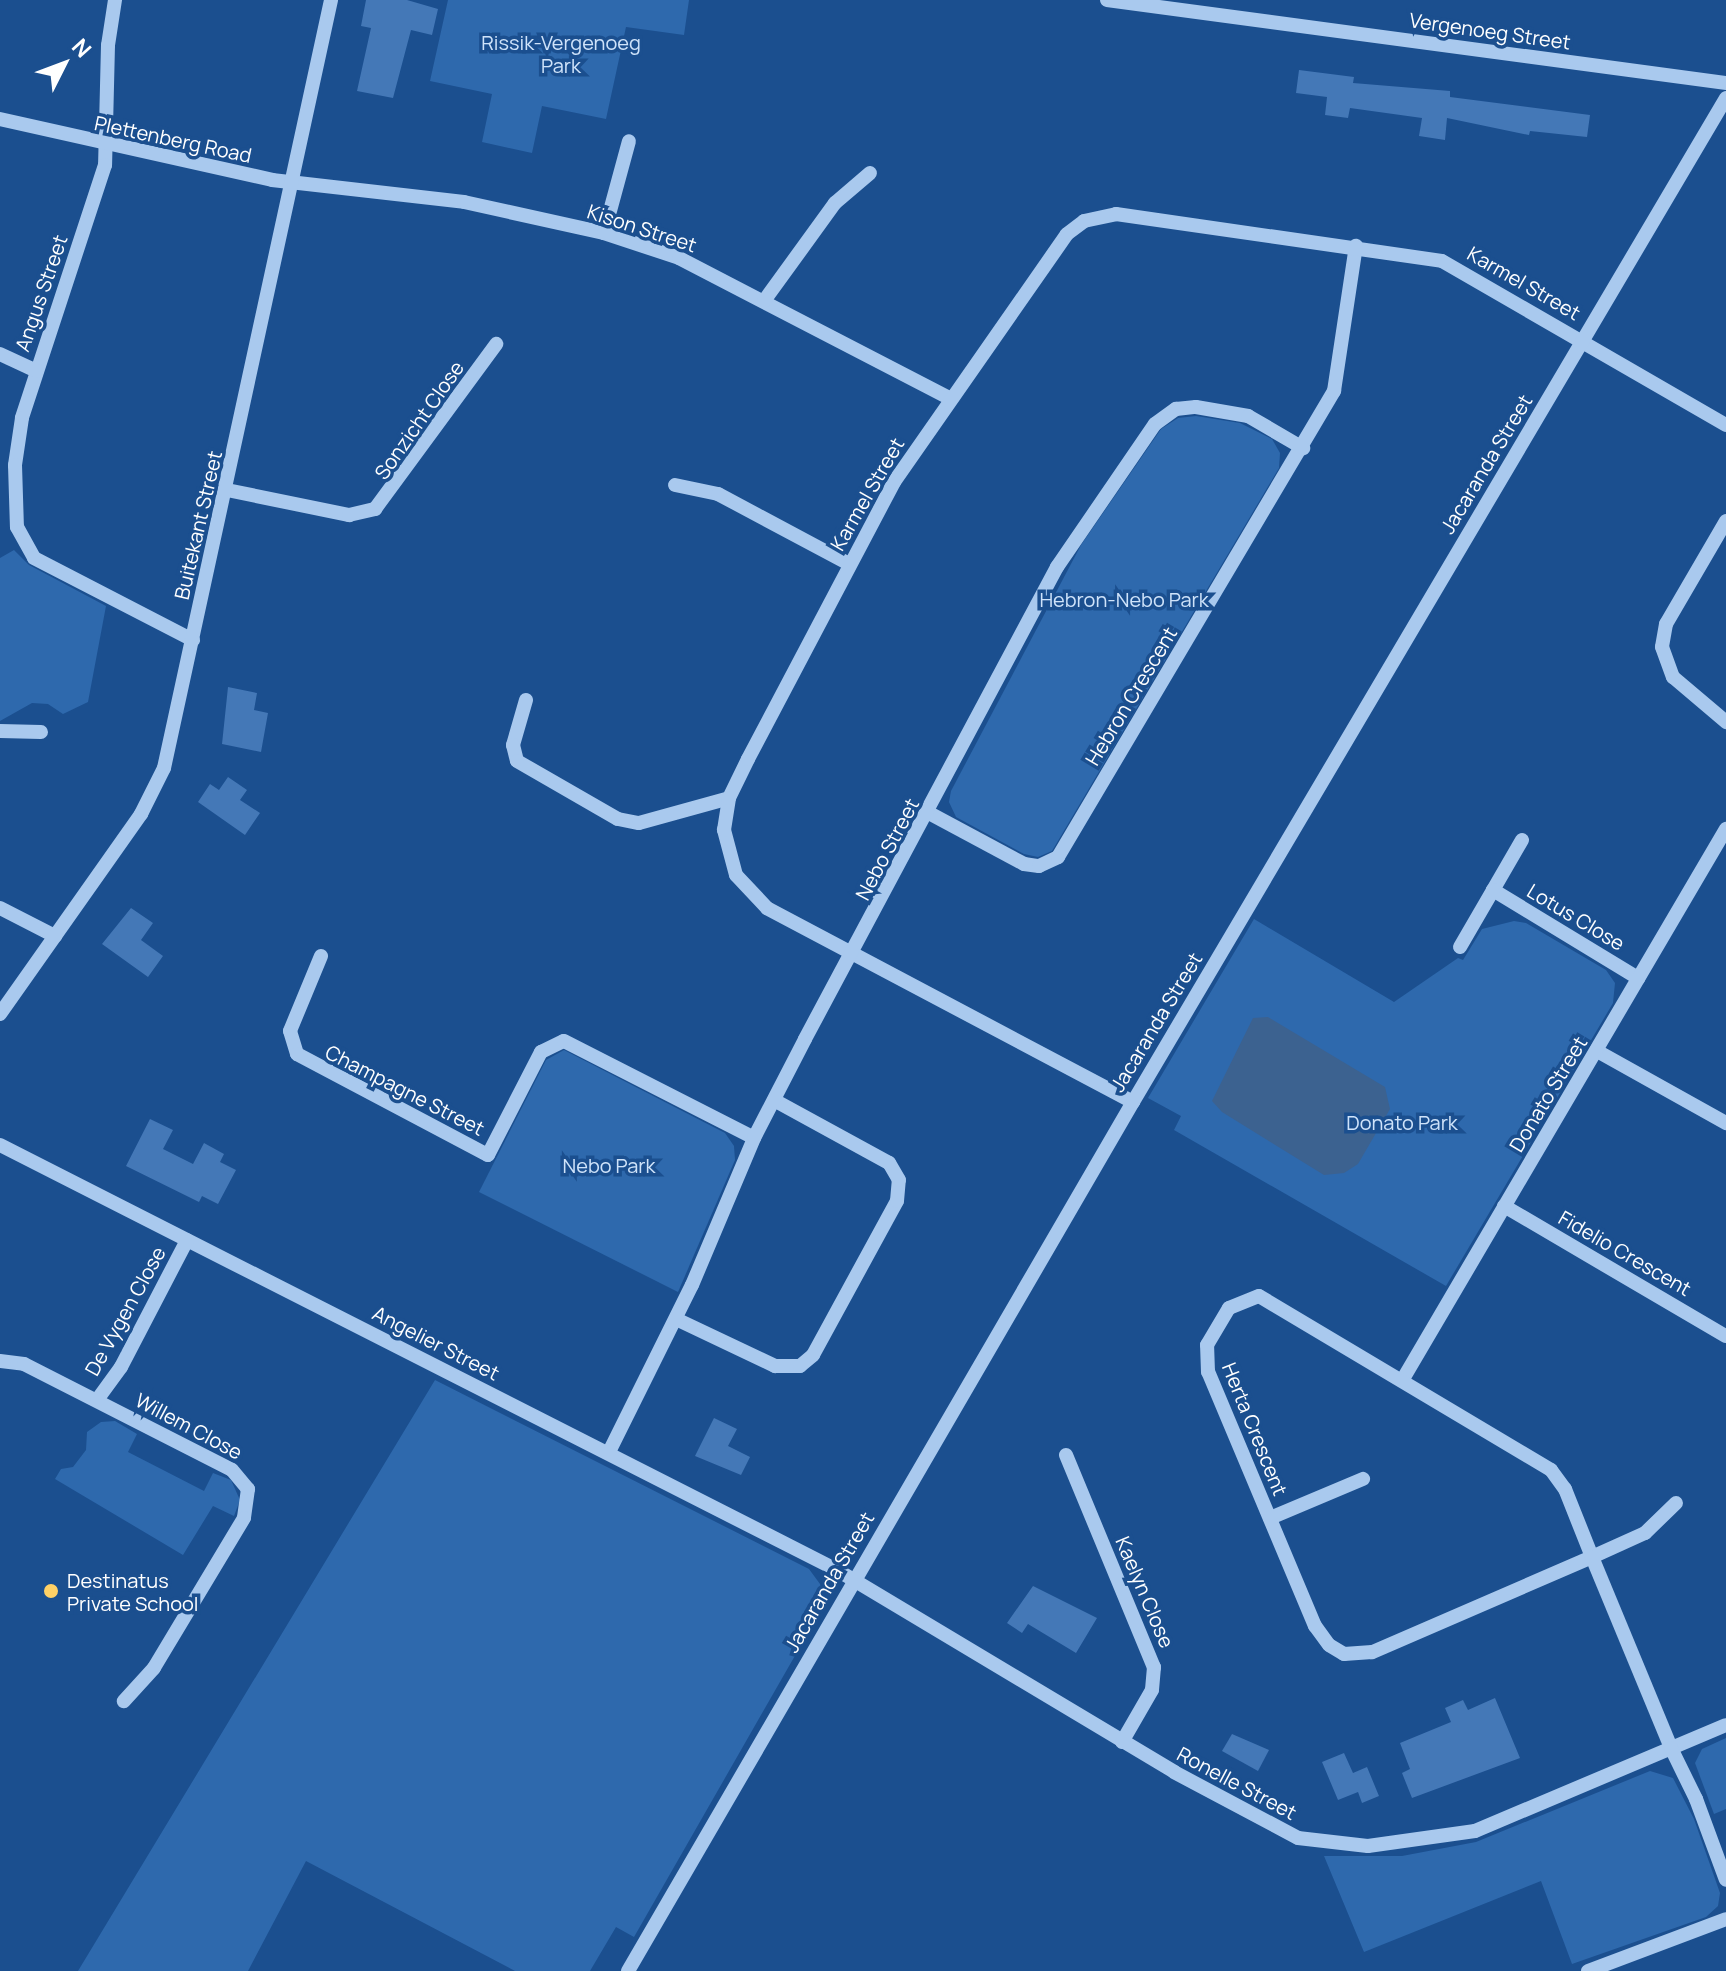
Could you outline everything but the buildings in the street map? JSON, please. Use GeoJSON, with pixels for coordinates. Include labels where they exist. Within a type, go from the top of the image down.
{"type":"FeatureCollection","features":[{"type":"Feature","properties":{"kind":"street","name":"Angus Street"},"geometry":{"type":"LineString","coordinates":[[115,0],[108,45],[108,146],[36,371],[15,465],[17,527],[23,545],[34,558],[193,640]]}},
{"type":"Feature","properties":{"kind":"street","name":"Buitekant Street"},"geometry":{"type":"LineString","coordinates":[[0,1014],[158,783],[227,490],[331,0]]}},
{"type":"Feature","properties":{"kind":"street","name":"Vergenoeg Street"},"geometry":{"type":"LineString","coordinates":[[1107,0],[1726,83]]}},
{"type":"Feature","properties":{"kind":"street","name":"Jacaranda Street"},"geometry":{"type":"LineString","coordinates":[[628,1971],[1133,1102],[1726,98]]}},
{"type":"Feature","properties":{"kind":"street","name":"Plettenberg Road"},"geometry":{"type":"LineString","coordinates":[[0,119],[108,146],[292,182]]}},
{"type":"Feature","properties":{"kind":"street"},"geometry":{"type":"LineString","coordinates":[[604,233],[629,141]]}},
{"type":"Feature","properties":{"kind":"street"},"geometry":{"type":"LineString","coordinates":[[764,301],[835,203],[870,173]]}},
{"type":"Feature","properties":{"kind":"street","name":"Kison Street"},"geometry":{"type":"LineString","coordinates":[[292,182],[464,202],[604,233],[679,258],[951,399]]}},
{"type":"Feature","properties":{"kind":"street","name":"Karmel Street"},"geometry":{"type":"LineString","coordinates":[[1133,1102],[767,908],[745,887],[725,846],[729,798],[849,564],[899,474],[1061,242],[1094,217],[1116,214],[1356,246],[1455,266],[1726,425]]}},
{"type":"Feature","properties":{"kind":"street","name":"Hebron Crescent"},"geometry":{"type":"LineString","coordinates":[[929,813],[1024,864],[1039,866],[1058,857],[1303,448],[1337,385],[1356,246]]}},
{"type":"Feature","properties":{"kind":"street","name":"Sonzicht Close"},"geometry":{"type":"LineString","coordinates":[[227,490],[349,515],[375,509],[496,344]]}},
{"type":"Feature","properties":{"kind":"street"},"geometry":{"type":"LineString","coordinates":[[0,354],[36,371]]}},
{"type":"Feature","properties":{"kind":"street","name":"Nebo Street"},"geometry":{"type":"LineString","coordinates":[[609,1452],[676,1319],[754,1138],[1057,567],[1161,418],[1186,407],[1248,416],[1303,448]]}},
{"type":"Feature","properties":{"kind":"street"},"geometry":{"type":"LineString","coordinates":[[675,485],[718,494],[849,564]]}},
{"type":"Feature","properties":{"kind":"street"},"geometry":{"type":"LineString","coordinates":[[1726,521],[1666,624],[1662,647],[1673,677],[1726,722]]}},
{"type":"Feature","properties":{"kind":"street"},"geometry":{"type":"LineString","coordinates":[[526,700],[513,745],[517,761],[618,819],[639,823],[729,798]]}},
{"type":"Feature","properties":{"kind":"street"},"geometry":{"type":"LineString","coordinates":[[0,731],[41,732]]}},
{"type":"Feature","properties":{"kind":"street","name":"Donato Street"},"geometry":{"type":"LineString","coordinates":[[1403,1379],[1726,829]]}},
{"type":"Feature","properties":{"kind":"street"},"geometry":{"type":"LineString","coordinates":[[1460,947],[1522,840]]}},
{"type":"Feature","properties":{"kind":"street","name":"Lotus Close"},"geometry":{"type":"LineString","coordinates":[[1493,890],[1638,978]]}},
{"type":"Feature","properties":{"kind":"street"},"geometry":{"type":"LineString","coordinates":[[0,908],[55,936]]}},
{"type":"Feature","properties":{"kind":"street","name":"Champagne Street"},"geometry":{"type":"LineString","coordinates":[[321,956],[290,1031],[297,1054],[488,1155],[541,1052],[564,1041],[754,1138]]}},
{"type":"Feature","properties":{"kind":"street"},"geometry":{"type":"LineString","coordinates":[[1597,1051],[1726,1123]]}},
{"type":"Feature","properties":{"kind":"street"},"geometry":{"type":"LineString","coordinates":[[676,1319],[775,1366],[800,1366],[813,1355],[897,1201],[899,1180],[889,1163],[774,1100]]}},
{"type":"Feature","properties":{"kind":"street","name":"Angelier Street"},"geometry":{"type":"LineString","coordinates":[[0,1145],[609,1452],[853,1580]]}},
{"type":"Feature","properties":{"kind":"street","name":"Fidelio Crescent"},"geometry":{"type":"LineString","coordinates":[[1504,1206],[1726,1336]]}},
{"type":"Feature","properties":{"kind":"street","name":"De Vygen Close"},"geometry":{"type":"LineString","coordinates":[[97,1400],[121,1367],[187,1240]]}},
{"type":"Feature","properties":{"kind":"street","name":"Herta Crescent"},"geometry":{"type":"LineString","coordinates":[[1592,1557],[1359,1656],[1336,1651],[1323,1639],[1205,1358],[1229,1308],[1246,1298],[1273,1302],[1551,1470],[1565,1489],[1726,1880]]}},
{"type":"Feature","properties":{"kind":"street"},"geometry":{"type":"LineString","coordinates":[[0,1361],[16,1361],[97,1400]]}},
{"type":"Feature","properties":{"kind":"street","name":"Willem Close"},"geometry":{"type":"LineString","coordinates":[[97,1400],[232,1470],[246,1483],[250,1497],[244,1518],[154,1668],[124,1701]]}},
{"type":"Feature","properties":{"kind":"street","name":"Kaelyn Close"},"geometry":{"type":"LineString","coordinates":[[1066,1455],[1154,1667],[1152,1690],[1122,1742]]}},
{"type":"Feature","properties":{"kind":"street"},"geometry":{"type":"LineString","coordinates":[[1270,1518],[1363,1479]]}},
{"type":"Feature","properties":{"kind":"street"},"geometry":{"type":"LineString","coordinates":[[1592,1557],[1653,1529],[1676,1503]]}},
{"type":"Feature","properties":{"kind":"street","name":"Ronelle Street"},"geometry":{"type":"LineString","coordinates":[[853,1580],[1122,1742],[1284,1833],[1319,1842],[1368,1846],[1475,1831],[1726,1725]]}},
{"type":"Feature","properties":{"kind":"street"},"geometry":{"type":"LineString","coordinates":[[1588,1971],[1726,1919]]}},
{"type":"Feature","properties":{"kind":"green space","name":"Rissik-Vergenoeg Park"},"geometry":{"type":"Polygon","coordinates":[[[448,0],[689,0],[684,35],[626,27],[606,119],[542,106],[532,153],[482,142],[492,94],[430,81],[448,0]]]}},
{"type":"Feature","properties":{"kind":"green space","name":"Hebron-Nebo Park"},"geometry":{"type":"Polygon","coordinates":[[[1196,416],[1240,423],[1272,439],[1280,453],[1279,468],[1052,851],[1038,857],[1024,854],[956,817],[949,802],[951,791],[1081,545],[1161,429],[1178,418],[1196,416]]]}},
{"type":"Feature","properties":{"kind":"green space"},"geometry":{"type":"Polygon","coordinates":[[[14,550],[29,565],[106,606],[88,702],[63,714],[48,704],[32,703],[0,721],[0,558],[14,550]]]}},
{"type":"Feature","properties":{"kind":"green space","name":"Donato Park"},"geometry":{"type":"Polygon","coordinates":[[[1254,919],[1394,1002],[1458,958],[1463,960],[1482,929],[1514,921],[1526,923],[1606,970],[1615,983],[1613,1003],[1446,1286],[1174,1130],[1181,1116],[1148,1098],[1254,919]]]}},
{"type":"Feature","properties":{"kind":"green space","name":"Nebo Park"},"geometry":{"type":"Polygon","coordinates":[[[564,1050],[725,1133],[734,1146],[735,1160],[678,1292],[479,1192],[546,1060],[564,1050]]]}},
{"type":"Feature","properties":{"kind":"green space"},"geometry":{"type":"Polygon","coordinates":[[[435,1380],[809,1569],[820,1584],[823,1599],[816,1619],[634,1937],[616,1927],[590,1971],[515,1971],[306,1861],[248,1971],[78,1971],[435,1380]]]}},
{"type":"Feature","properties":{"kind":"green space"},"geometry":{"type":"Polygon","coordinates":[[[115,1421],[137,1434],[128,1452],[204,1491],[213,1473],[231,1480],[240,1500],[234,1516],[213,1506],[183,1555],[55,1479],[61,1469],[73,1467],[86,1450],[87,1432],[101,1422],[115,1421]]]}},
{"type":"Feature","properties":{"kind":"green space"},"geometry":{"type":"Polygon","coordinates":[[[1726,1738],[1726,1809],[1714,1814],[1695,1763],[1702,1749],[1726,1738]]]}},
{"type":"Feature","properties":{"kind":"green space"},"geometry":{"type":"Polygon","coordinates":[[[1650,1771],[1673,1778],[1694,1819],[1720,1893],[1718,1906],[1706,1917],[1572,1964],[1541,1881],[1364,1952],[1324,1856],[1402,1856],[1476,1842],[1650,1771]]]}},
{"type":"Feature","properties":{"kind":"shaded area"},"geometry":{"type":"Polygon","coordinates":[[[1268,1017],[1385,1087],[1390,1109],[1358,1164],[1344,1173],[1324,1175],[1222,1112],[1212,1101],[1253,1018],[1268,1017]]]}},
{"type":"Feature","properties":{"kind":"place","name":"Destinatus Private School"},"geometry":{"type":"Point","coordinates":[51,1591]}}]}
